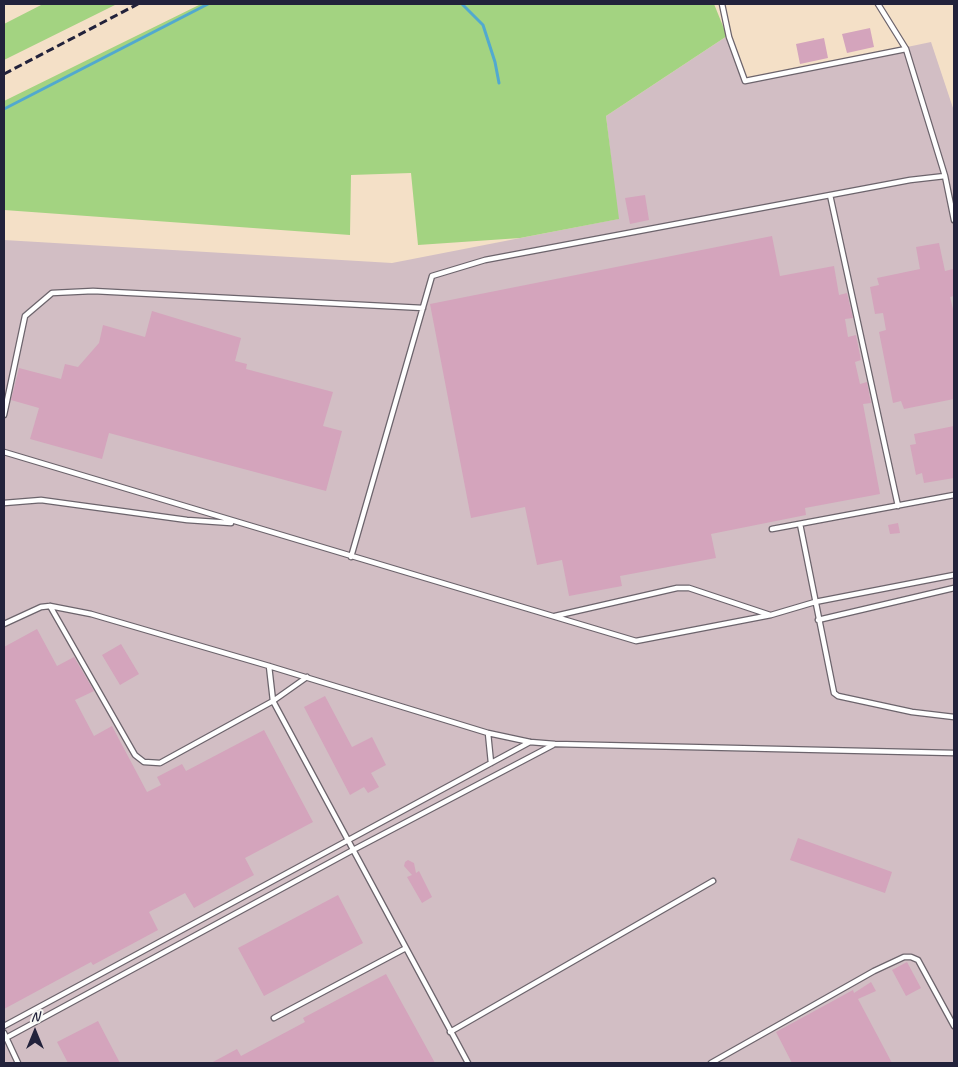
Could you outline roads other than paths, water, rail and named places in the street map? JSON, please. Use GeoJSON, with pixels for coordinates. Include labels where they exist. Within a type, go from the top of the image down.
{"type":"FeatureCollection","features":[{"type":"Feature","properties":{"kind":"lane"},"geometry":{"type":"LineString","coordinates":[[722,4],[729,37],[745,82],[906,49]]}},
{"type":"Feature","properties":{"kind":"lane"},"geometry":{"type":"LineString","coordinates":[[878,4],[906,49],[945,176],[953,207],[954,220]]}},
{"type":"Feature","properties":{"kind":"lane"},"geometry":{"type":"LineString","coordinates":[[351,557],[432,276],[485,260],[910,180],[945,176]]}},
{"type":"Feature","properties":{"kind":"lane"},"geometry":{"type":"LineString","coordinates":[[830,195],[898,506]]}},
{"type":"Feature","properties":{"kind":"lane"},"geometry":{"type":"LineString","coordinates":[[4,415],[25,316],[52,293],[93,291],[423,308]]}},
{"type":"Feature","properties":{"kind":"lane"},"geometry":{"type":"LineString","coordinates":[[4,452],[636,641],[770,615],[815,602],[954,575]]}},
{"type":"Feature","properties":{"kind":"lane"},"geometry":{"type":"LineString","coordinates":[[772,529],[954,495]]}},
{"type":"Feature","properties":{"kind":"lane"},"geometry":{"type":"LineString","coordinates":[[4,503],[42,500],[187,520],[239,523]]}},
{"type":"Feature","properties":{"kind":"lane"},"geometry":{"type":"LineString","coordinates":[[800,524],[818,620],[835,694],[912,712],[954,717]]}},
{"type":"Feature","properties":{"kind":"lane"},"geometry":{"type":"LineString","coordinates":[[554,616],[677,588],[690,588],[770,615]]}},
{"type":"Feature","properties":{"kind":"lane"},"geometry":{"type":"LineString","coordinates":[[818,620],[954,588]]}},
{"type":"Feature","properties":{"kind":"lane"},"geometry":{"type":"LineString","coordinates":[[50,606],[135,755],[144,762],[160,763],[273,701],[307,677]]}},
{"type":"Feature","properties":{"kind":"lane"},"geometry":{"type":"LineString","coordinates":[[4,624],[31,610],[50,606],[91,614],[307,677],[488,733],[530,742],[954,752]]}},
{"type":"Feature","properties":{"kind":"lane"},"geometry":{"type":"LineString","coordinates":[[270,666],[273,701],[468,1063]]}},
{"type":"Feature","properties":{"kind":"lane"},"geometry":{"type":"LineString","coordinates":[[488,733],[491,763]]}},
{"type":"Feature","properties":{"kind":"lane"},"geometry":{"type":"LineString","coordinates":[[4,1026],[530,742]]}},
{"type":"Feature","properties":{"kind":"lane"},"geometry":{"type":"LineString","coordinates":[[18,1063],[5,1037],[137,968],[431,808],[555,744]]}},
{"type":"Feature","properties":{"kind":"lane"},"geometry":{"type":"LineString","coordinates":[[425,798],[431,808]]}},
{"type":"Feature","properties":{"kind":"lane"},"geometry":{"type":"LineString","coordinates":[[450,1032],[713,881]]}},
{"type":"Feature","properties":{"kind":"lane"},"geometry":{"type":"LineString","coordinates":[[197,922],[203,931]]}},
{"type":"Feature","properties":{"kind":"lane"},"geometry":{"type":"LineString","coordinates":[[274,1018],[406,948]]}},
{"type":"Feature","properties":{"kind":"lane"},"geometry":{"type":"LineString","coordinates":[[131,957],[137,968]]}},
{"type":"Feature","properties":{"kind":"lane"},"geometry":{"type":"LineString","coordinates":[[711,1063],[874,971],[904,957],[918,960],[954,1026]]}},
{"type":"Feature","properties":{"kind":"lane"},"geometry":{"type":"LineString","coordinates":[[62,994],[68,1005]]}},
{"type":"Feature","properties":{"kind":"waterway"},"geometry":{"type":"LineString","coordinates":[[4,109],[208,4]]}},
{"type":"Feature","properties":{"kind":"waterway"},"geometry":{"type":"LineString","coordinates":[[462,4],[483,25],[495,62],[499,83]]}},
{"type":"Feature","properties":{"kind":"railway"},"geometry":{"type":"LineString","coordinates":[[4,74],[138,4]]}}]}
